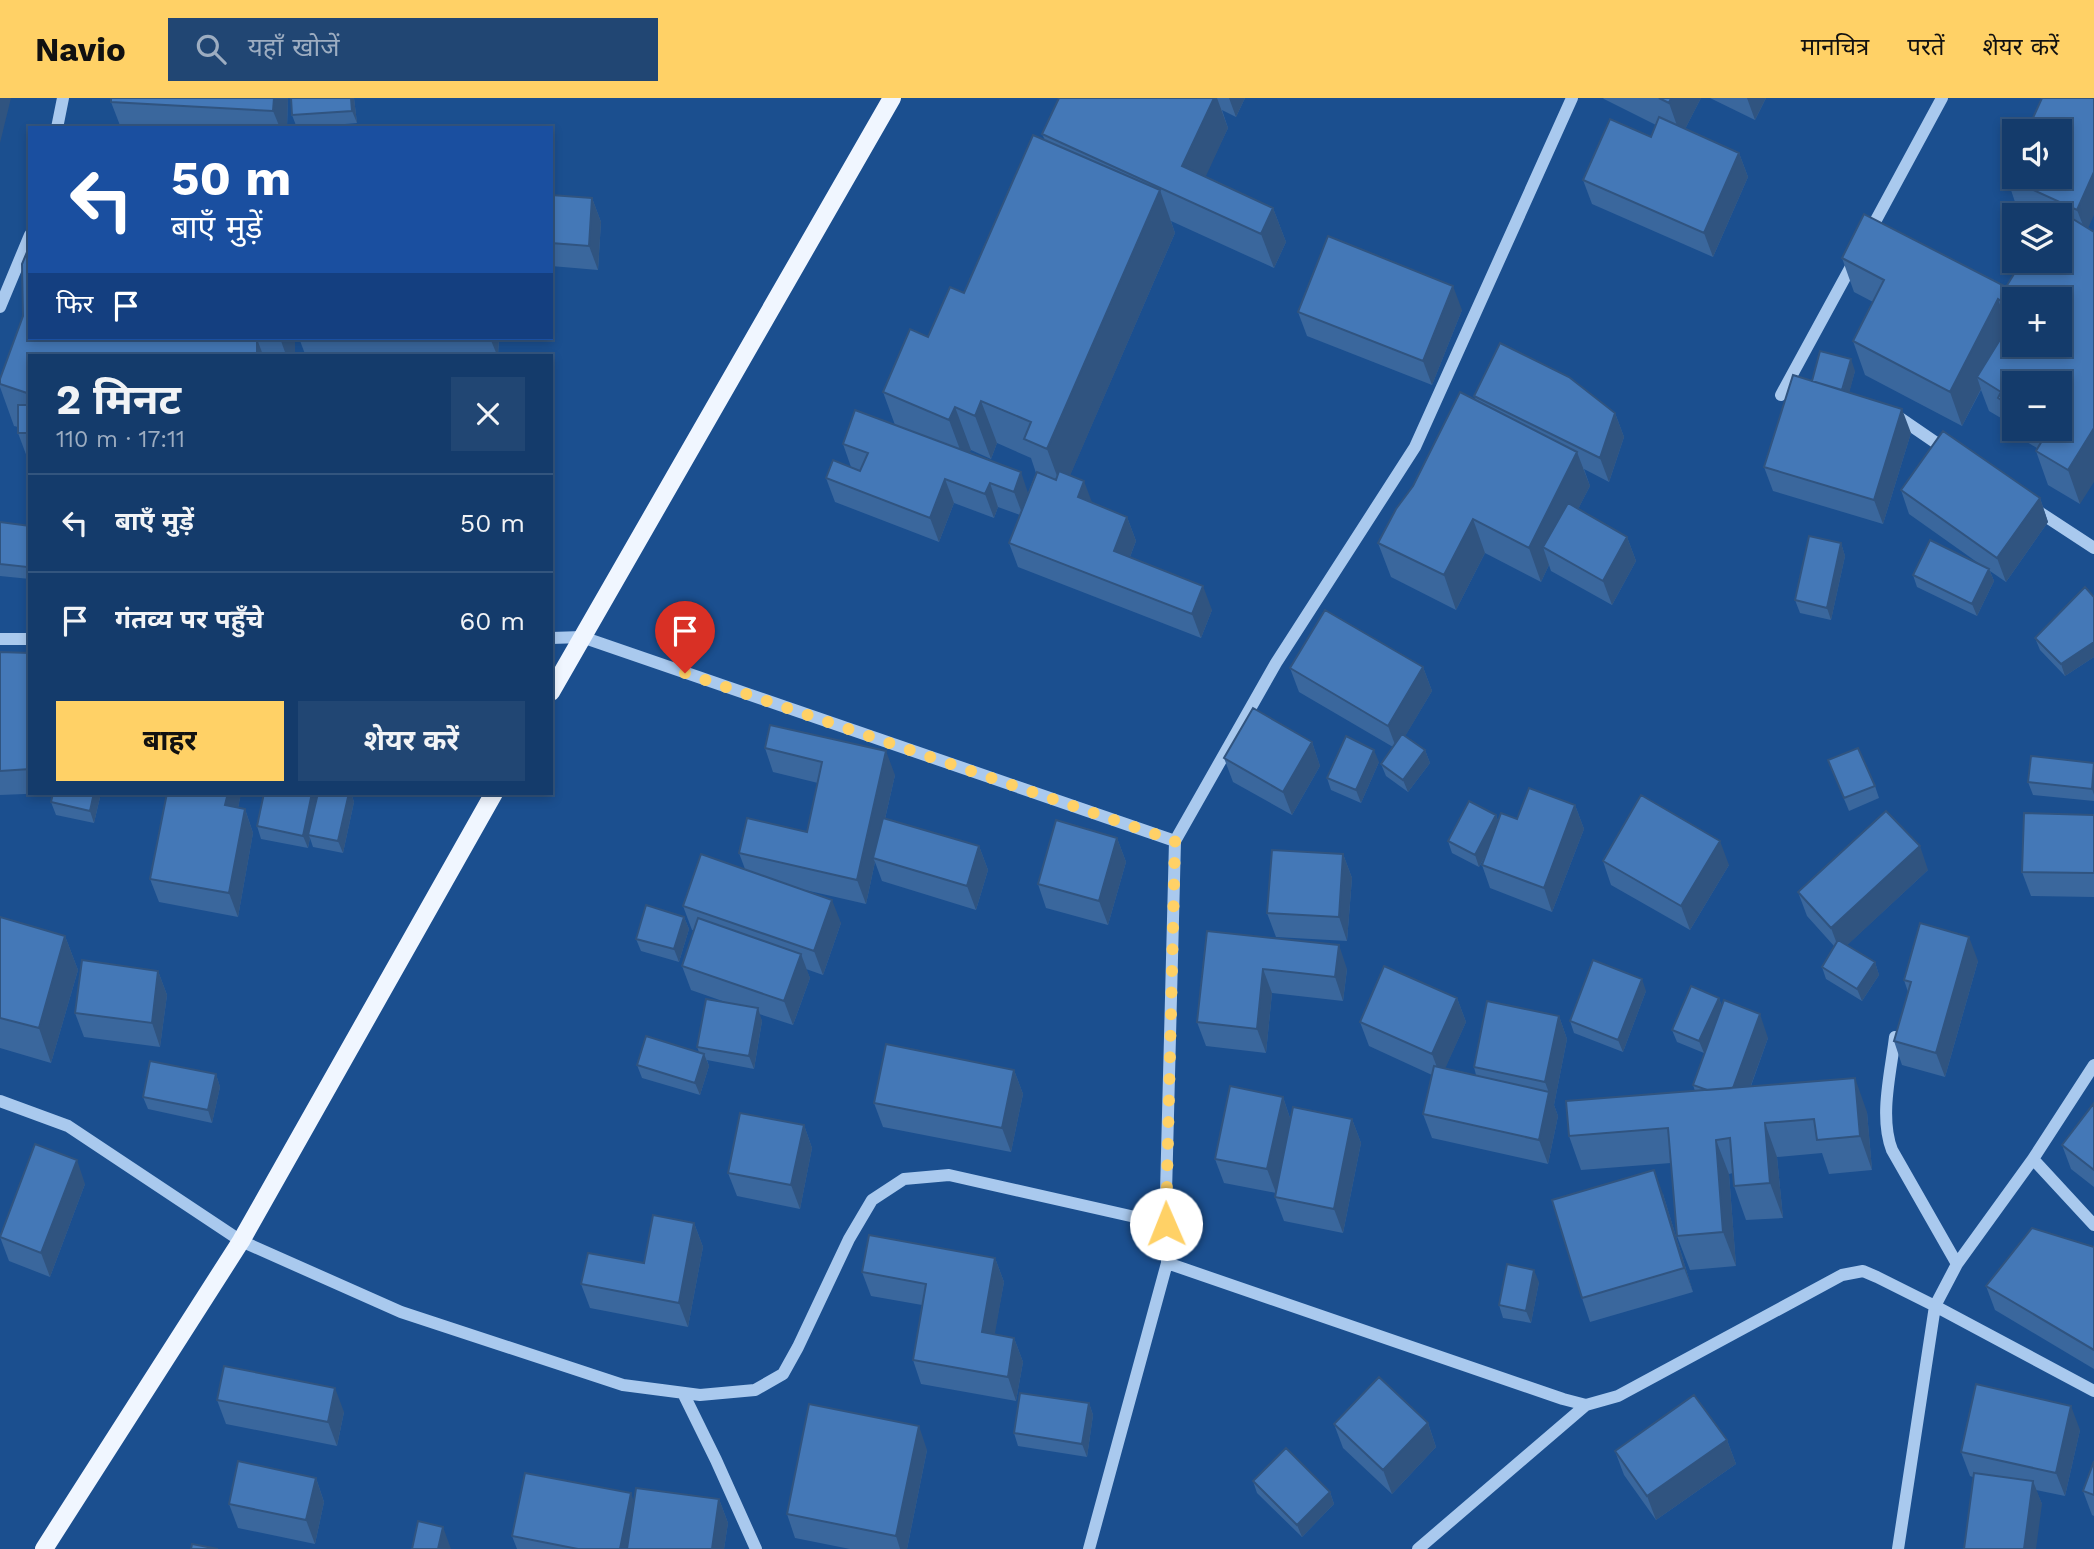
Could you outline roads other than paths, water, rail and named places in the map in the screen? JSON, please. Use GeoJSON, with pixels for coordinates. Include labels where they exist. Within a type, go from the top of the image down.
{"type":"FeatureCollection","features":[{"type":"Feature","properties":{"kind":"main road"},"geometry":{"type":"LineString","coordinates":[[553,688],[891,98]]}},
{"type":"Feature","properties":{"kind":"main road"},"geometry":{"type":"LineString","coordinates":[[44,1549],[241,1241],[493,795]]}},
{"type":"Feature","properties":{"kind":"street"},"geometry":{"type":"LineString","coordinates":[[57,126],[63,98]]}},
{"type":"Feature","properties":{"kind":"street"},"geometry":{"type":"LineString","coordinates":[[1089,1549],[1167,1263],[1175,841],[1276,663],[1415,447],[1572,98]]}},
{"type":"Feature","properties":{"kind":"street"},"geometry":{"type":"LineString","coordinates":[[1781,395],[1942,98]]}},
{"type":"Feature","properties":{"kind":"street"},"geometry":{"type":"LineString","coordinates":[[0,307],[28,240]]}},
{"type":"Feature","properties":{"kind":"street"},"geometry":{"type":"LineString","coordinates":[[1892,413],[1959,458]]}},
{"type":"Feature","properties":{"kind":"street"},"geometry":{"type":"LineString","coordinates":[[2027,503],[2094,548]]}},
{"type":"Feature","properties":{"kind":"street"},"geometry":{"type":"LineString","coordinates":[[553,638],[582,637],[1175,841]]}},
{"type":"Feature","properties":{"kind":"street"},"geometry":{"type":"LineString","coordinates":[[0,639],[28,639]]}},
{"type":"Feature","properties":{"kind":"street"},"geometry":{"type":"LineString","coordinates":[[1895,1037],[1885,1120],[1886,1136],[1957,1264]]}},
{"type":"Feature","properties":{"kind":"street"},"geometry":{"type":"LineString","coordinates":[[1898,1549],[1935,1306],[1957,1264],[2033,1159],[2094,1065]]}},
{"type":"Feature","properties":{"kind":"street"},"geometry":{"type":"LineString","coordinates":[[0,1101],[68,1126],[241,1241],[401,1312],[623,1385],[700,1395],[755,1390],[783,1374],[849,1239],[872,1200],[904,1179],[949,1175],[1166,1224]]}},
{"type":"Feature","properties":{"kind":"street"},"geometry":{"type":"LineString","coordinates":[[2033,1159],[2094,1225]]}},
{"type":"Feature","properties":{"kind":"street"},"geometry":{"type":"LineString","coordinates":[[1167,1263],[1586,1405]]}},
{"type":"Feature","properties":{"kind":"street"},"geometry":{"type":"LineString","coordinates":[[1418,1549],[1586,1405],[1618,1396],[1842,1275],[1863,1271],[1935,1306],[2094,1391]]}},
{"type":"Feature","properties":{"kind":"street"},"geometry":{"type":"LineString","coordinates":[[683,1393],[756,1549]]}}]}
